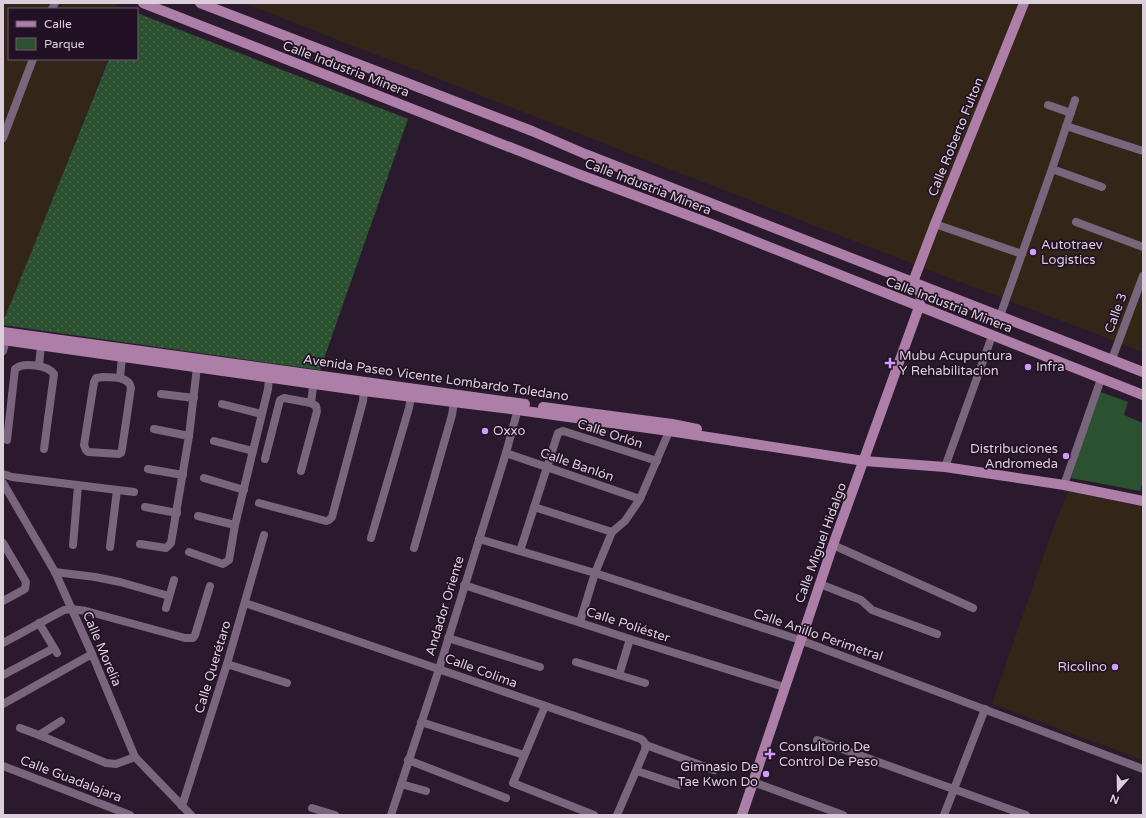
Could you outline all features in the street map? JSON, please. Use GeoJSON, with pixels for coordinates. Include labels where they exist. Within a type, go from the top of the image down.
{"type":"FeatureCollection","features":[{"type":"Feature","properties":{"kind":"main road","name":"Calle Industria Minera"},"geometry":{"type":"LineString","coordinates":[[143,3],[578,174],[714,225],[1101,380],[1143,395]]}},
{"type":"Feature","properties":{"kind":"main road","name":"Calle Industria Minera"},"geometry":{"type":"LineString","coordinates":[[200,3],[1143,372]]}},
{"type":"Feature","properties":{"kind":"main road","name":"Calle Roberto Fulton"},"geometry":{"type":"LineString","coordinates":[[913,282],[1024,3]]}},
{"type":"Feature","properties":{"kind":"main road","name":"Calle Miguel Hidalgo"},"geometry":{"type":"LineString","coordinates":[[742,815],[833,545],[919,307],[922,297],[920,291],[913,282]]}},
{"type":"Feature","properties":{"kind":"main road","name":"Avenida Paseo Vicente Lombardo Toledano"},"geometry":{"type":"LineString","coordinates":[[5,336],[41,345],[269,378],[314,379],[364,391],[454,402],[518,407]]}},
{"type":"Feature","properties":{"kind":"main road","name":"Avenida Paseo Vicente Lombardo Toledano"},"geometry":{"type":"LineString","coordinates":[[5,336],[671,428],[864,461],[945,467],[1064,485],[1143,501]]}},
{"type":"Feature","properties":{"kind":"street"},"geometry":{"type":"LineString","coordinates":[[3,138],[33,60]]}},
{"type":"Feature","properties":{"kind":"street","name":"Calle Industria Minera"},"geometry":{"type":"LineString","coordinates":[[1000,316],[1075,100]]}},
{"type":"Feature","properties":{"kind":"street"},"geometry":{"type":"LineString","coordinates":[[1048,105],[1071,113]]}},
{"type":"Feature","properties":{"kind":"street"},"geometry":{"type":"LineString","coordinates":[[1066,126],[1143,150]]}},
{"type":"Feature","properties":{"kind":"street"},"geometry":{"type":"LineString","coordinates":[[1052,169],[1102,187]]}},
{"type":"Feature","properties":{"kind":"street"},"geometry":{"type":"LineString","coordinates":[[1076,222],[1143,247]]}},
{"type":"Feature","properties":{"kind":"street"},"geometry":{"type":"LineString","coordinates":[[935,224],[1022,254]]}},
{"type":"Feature","properties":{"kind":"street","name":"Calle 3"},"geometry":{"type":"LineString","coordinates":[[1112,359],[1143,276]]}},
{"type":"Feature","properties":{"kind":"street"},"geometry":{"type":"LineString","coordinates":[[3,351],[5,336]]}},
{"type":"Feature","properties":{"kind":"street"},"geometry":{"type":"LineString","coordinates":[[945,467],[992,336]]}},
{"type":"Feature","properties":{"kind":"street"},"geometry":{"type":"LineString","coordinates":[[39,366],[41,345]]}},
{"type":"Feature","properties":{"kind":"street"},"geometry":{"type":"LineString","coordinates":[[120,378],[122,357]]}},
{"type":"Feature","properties":{"kind":"street"},"geometry":{"type":"LineString","coordinates":[[7,440],[15,369],[20,366],[39,366],[50,370],[54,374],[44,449]]}},
{"type":"Feature","properties":{"kind":"street"},"geometry":{"type":"LineString","coordinates":[[140,544],[166,548],[171,543],[189,436],[197,367]]}},
{"type":"Feature","properties":{"kind":"street"},"geometry":{"type":"LineString","coordinates":[[99,377],[120,378],[128,381],[131,388],[121,453],[88,452],[84,445],[94,382],[96,378],[99,377]]}},
{"type":"Feature","properties":{"kind":"street"},"geometry":{"type":"LineString","coordinates":[[189,552],[223,564],[229,560],[235,525],[269,378]]}},
{"type":"Feature","properties":{"kind":"street"},"geometry":{"type":"LineString","coordinates":[[311,403],[314,379]]}},
{"type":"Feature","properties":{"kind":"street"},"geometry":{"type":"LineString","coordinates":[[1064,485],[1101,380]]}},
{"type":"Feature","properties":{"kind":"street"},"geometry":{"type":"LineString","coordinates":[[259,503],[326,521],[332,517],[363,401],[364,391]]}},
{"type":"Feature","properties":{"kind":"street"},"geometry":{"type":"LineString","coordinates":[[161,394],[194,398]]}},
{"type":"Feature","properties":{"kind":"street"},"geometry":{"type":"LineString","coordinates":[[371,538],[411,397]]}},
{"type":"Feature","properties":{"kind":"street"},"geometry":{"type":"LineString","coordinates":[[265,459],[280,400],[284,398],[311,403],[316,406],[317,410],[301,472]]}},
{"type":"Feature","properties":{"kind":"street"},"geometry":{"type":"LineString","coordinates":[[414,548],[452,415],[454,402]]}},
{"type":"Feature","properties":{"kind":"street"},"geometry":{"type":"LineString","coordinates":[[222,404],[261,414]]}},
{"type":"Feature","properties":{"kind":"street","name":"Andador Oriente"},"geometry":{"type":"LineString","coordinates":[[391,815],[439,668],[506,453],[518,407]]}},
{"type":"Feature","properties":{"kind":"street"},"geometry":{"type":"LineString","coordinates":[[580,622],[595,573],[612,532],[625,521],[640,499],[671,428]]}},
{"type":"Feature","properties":{"kind":"street"},"geometry":{"type":"LineString","coordinates":[[154,429],[189,436]]}},
{"type":"Feature","properties":{"kind":"street","name":"Calle Orlón"},"geometry":{"type":"LineString","coordinates":[[547,468],[557,434],[563,431],[657,461]]}},
{"type":"Feature","properties":{"kind":"street"},"geometry":{"type":"LineString","coordinates":[[214,441],[253,451]]}},
{"type":"Feature","properties":{"kind":"street","name":"Calle Banlón"},"geometry":{"type":"LineString","coordinates":[[506,453],[640,499]]}},
{"type":"Feature","properties":{"kind":"street"},"geometry":{"type":"LineString","coordinates":[[520,550],[547,468]]}},
{"type":"Feature","properties":{"kind":"street"},"geometry":{"type":"LineString","coordinates":[[148,469],[183,475]]}},
{"type":"Feature","properties":{"kind":"street"},"geometry":{"type":"LineString","coordinates":[[3,474],[78,486],[134,492]]}},
{"type":"Feature","properties":{"kind":"street"},"geometry":{"type":"LineString","coordinates":[[204,478],[244,490]]}},
{"type":"Feature","properties":{"kind":"street","name":"Calle Morelia"},"geometry":{"type":"LineString","coordinates":[[3,483],[55,572],[92,654],[135,757],[190,815]]}},
{"type":"Feature","properties":{"kind":"street"},"geometry":{"type":"LineString","coordinates":[[73,545],[78,486]]}},
{"type":"Feature","properties":{"kind":"street"},"geometry":{"type":"LineString","coordinates":[[110,547],[117,490]]}},
{"type":"Feature","properties":{"kind":"street"},"geometry":{"type":"LineString","coordinates":[[145,507],[177,513]]}},
{"type":"Feature","properties":{"kind":"street"},"geometry":{"type":"LineString","coordinates":[[534,507],[612,532]]}},
{"type":"Feature","properties":{"kind":"street"},"geometry":{"type":"LineString","coordinates":[[198,516],[235,525]]}},
{"type":"Feature","properties":{"kind":"street","name":"Calle Querétaro"},"geometry":{"type":"LineString","coordinates":[[182,806],[227,664],[264,534]]}},
{"type":"Feature","properties":{"kind":"street","name":"Calle Anillo Perimetral"},"geometry":{"type":"LineString","coordinates":[[479,539],[595,573],[800,640],[1143,769]]}},
{"type":"Feature","properties":{"kind":"street"},"geometry":{"type":"LineString","coordinates":[[3,543],[26,582],[25,589],[3,601]]}},
{"type":"Feature","properties":{"kind":"street"},"geometry":{"type":"LineString","coordinates":[[833,545],[973,608]]}},
{"type":"Feature","properties":{"kind":"street"},"geometry":{"type":"LineString","coordinates":[[55,572],[114,581],[169,596]]}},
{"type":"Feature","properties":{"kind":"street"},"geometry":{"type":"LineString","coordinates":[[166,608],[174,580]]}},
{"type":"Feature","properties":{"kind":"street"},"geometry":{"type":"LineString","coordinates":[[820,584],[861,600],[872,610],[937,634]]}},
{"type":"Feature","properties":{"kind":"street","name":"Calle Poliéster"},"geometry":{"type":"LineString","coordinates":[[464,585],[784,687]]}},
{"type":"Feature","properties":{"kind":"street"},"geometry":{"type":"LineString","coordinates":[[3,643],[64,610],[72,609],[86,611],[185,638],[193,638],[210,586]]}},
{"type":"Feature","properties":{"kind":"street","name":"Calle Colima"},"geometry":{"type":"LineString","coordinates":[[245,603],[439,668],[643,742],[714,770]]}},
{"type":"Feature","properties":{"kind":"street"},"geometry":{"type":"LineString","coordinates":[[3,675],[55,651],[39,623]]}},
{"type":"Feature","properties":{"kind":"street"},"geometry":{"type":"LineString","coordinates":[[448,638],[540,667]]}},
{"type":"Feature","properties":{"kind":"street"},"geometry":{"type":"LineString","coordinates":[[619,675],[630,639]]}},
{"type":"Feature","properties":{"kind":"street"},"geometry":{"type":"LineString","coordinates":[[3,704],[92,654]]}},
{"type":"Feature","properties":{"kind":"street"},"geometry":{"type":"LineString","coordinates":[[576,662],[645,683]]}},
{"type":"Feature","properties":{"kind":"street"},"geometry":{"type":"LineString","coordinates":[[227,664],[287,683]]}},
{"type":"Feature","properties":{"kind":"street"},"geometry":{"type":"LineString","coordinates":[[545,706],[513,783],[594,815]]}},
{"type":"Feature","properties":{"kind":"street"},"geometry":{"type":"LineString","coordinates":[[944,815],[985,709]]}},
{"type":"Feature","properties":{"kind":"street"},"geometry":{"type":"LineString","coordinates":[[39,735],[61,721]]}},
{"type":"Feature","properties":{"kind":"street"},"geometry":{"type":"LineString","coordinates":[[421,722],[524,755]]}},
{"type":"Feature","properties":{"kind":"street"},"geometry":{"type":"LineString","coordinates":[[20,728],[111,764],[116,764],[135,757]]}},
{"type":"Feature","properties":{"kind":"street"},"geometry":{"type":"LineString","coordinates":[[817,740],[1026,815]]}},
{"type":"Feature","properties":{"kind":"street"},"geometry":{"type":"LineString","coordinates":[[617,815],[637,770],[643,742]]}},
{"type":"Feature","properties":{"kind":"street"},"geometry":{"type":"LineString","coordinates":[[408,760],[506,798]]}},
{"type":"Feature","properties":{"kind":"street","name":"Calle Guadalajara"},"geometry":{"type":"LineString","coordinates":[[3,766],[130,815]]}},
{"type":"Feature","properties":{"kind":"street"},"geometry":{"type":"LineString","coordinates":[[637,770],[679,785]]}},
{"type":"Feature","properties":{"kind":"street"},"geometry":{"type":"LineString","coordinates":[[753,782],[843,815]]}},
{"type":"Feature","properties":{"kind":"street"},"geometry":{"type":"LineString","coordinates":[[401,784],[426,791]]}},
{"type":"Feature","properties":{"kind":"street"},"geometry":{"type":"LineString","coordinates":[[312,808],[335,815]]}},
{"type":"Feature","properties":{"kind":"shaded area"},"geometry":{"type":"Polygon","coordinates":[[[3,3],[111,3],[124,8],[8,8],[8,60],[108,60],[3,322],[3,3]]]}},
{"type":"Feature","properties":{"kind":"shaded area"},"geometry":{"type":"Polygon","coordinates":[[[244,3],[1143,3],[1143,352],[903,260],[244,3]]]}},
{"type":"Feature","properties":{"kind":"shaded area","name":"Ricolino"},"geometry":{"type":"Polygon","coordinates":[[[1068,491],[1143,507],[1143,760],[992,704],[1049,540],[1068,491]]]}},
{"type":"Feature","properties":{"kind":"green space"},"geometry":{"type":"Polygon","coordinates":[[[138,13],[408,119],[320,370],[3,325],[109,60],[138,60],[138,13]]]}},
{"type":"Feature","properties":{"kind":"green space"},"geometry":{"type":"Polygon","coordinates":[[[1098,391],[1128,402],[1124,415],[1143,423],[1143,482],[1140,491],[1071,478],[1098,391]]]}},
{"type":"Feature","properties":{"kind":"place","name":"Autotraev Logistics"},"geometry":{"type":"Point","coordinates":[1033,252]}},
{"type":"Feature","properties":{"kind":"place","name":"Mubu Acupuntura Y Rehabilitacion"},"geometry":{"type":"Point","coordinates":[890,363]}},
{"type":"Feature","properties":{"kind":"place","name":"Infra"},"geometry":{"type":"Point","coordinates":[1028,367]}},
{"type":"Feature","properties":{"kind":"place","name":"Oxxo"},"geometry":{"type":"Point","coordinates":[485,431]}},
{"type":"Feature","properties":{"kind":"place","name":"Distribuciones Andromeda"},"geometry":{"type":"Point","coordinates":[1066,456]}},
{"type":"Feature","properties":{"kind":"place","name":"Ricolino"},"geometry":{"type":"Point","coordinates":[1115,667]}},
{"type":"Feature","properties":{"kind":"place","name":"Consultorio De Control De Peso"},"geometry":{"type":"Point","coordinates":[770,754]}},
{"type":"Feature","properties":{"kind":"place","name":"Gimnasio De Tae Kwon Do"},"geometry":{"type":"Point","coordinates":[766,774]}}]}
